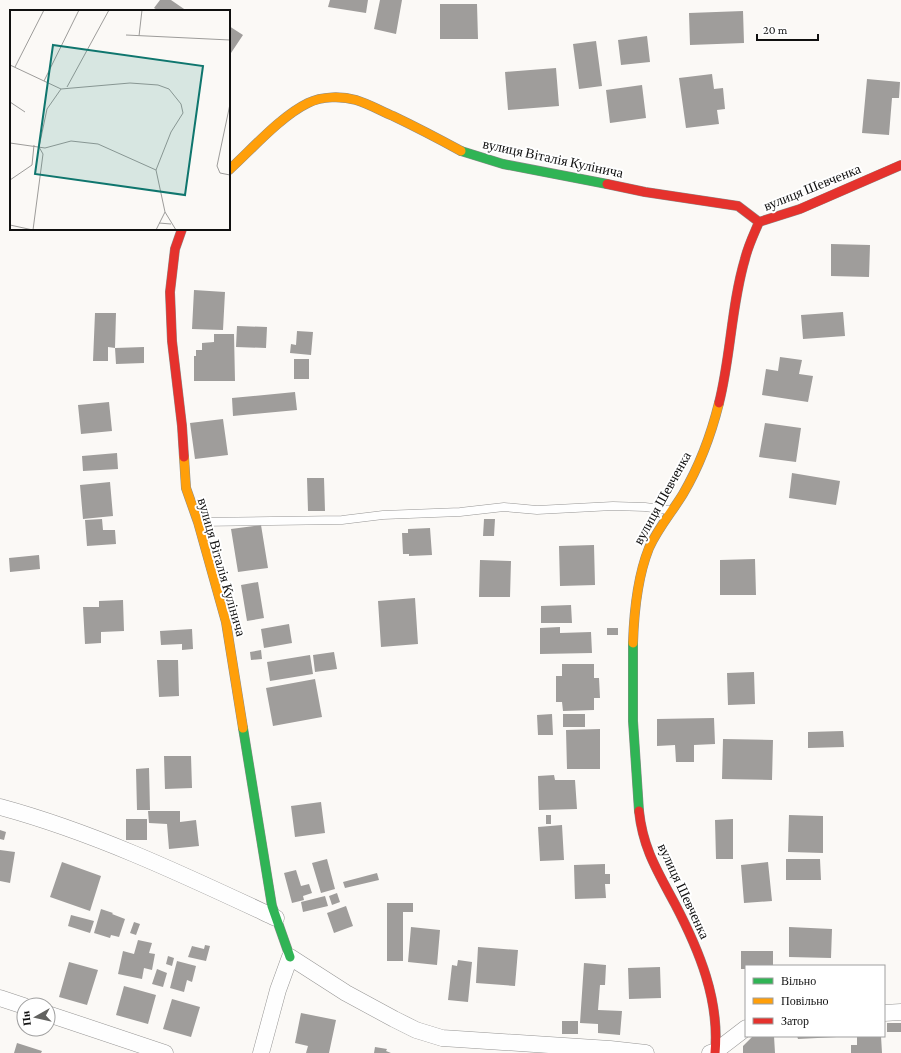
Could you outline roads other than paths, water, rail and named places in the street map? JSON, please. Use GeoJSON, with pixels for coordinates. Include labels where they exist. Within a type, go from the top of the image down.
{"type":"FeatureCollection","features":[{"type":"Feature","properties":{"kind":"street","name":"вулиця Віталія Кулінича"},"geometry":{"type":"LineString","coordinates":[[230,169],[283,120],[309,102],[338,97],[356,100],[368,105],[428,133],[462,151],[479,157],[503,164],[591,180],[645,192],[738,206],[759,222]]}},
{"type":"Feature","properties":{"kind":"street","name":"вулиця Шевченка"},"geometry":{"type":"LineString","coordinates":[[713,1052],[718,1031],[716,1010],[703,968],[692,939],[655,868],[644,837],[633,741],[632,653],[635,607],[640,579],[647,554],[657,532],[692,480],[713,425],[726,372],[741,272],[748,247],[759,222],[800,209],[901,165]]}},
{"type":"Feature","properties":{"kind":"street","name":"вулиця Віталія Кулінича"},"geometry":{"type":"LineString","coordinates":[[182,230],[175,249],[170,292],[172,341],[182,426],[186,488],[198,522],[226,622],[272,906],[290,957]]}},
{"type":"Feature","properties":{"kind":"street"},"geometry":{"type":"LineString","coordinates":[[0,807],[38,817],[150,859],[276,918]]}},
{"type":"Feature","properties":{"kind":"street"},"geometry":{"type":"LineString","coordinates":[[261,1053],[278,990],[290,957],[346,993],[394,1019],[416,1030],[442,1038],[610,1049],[646,1053]]}},
{"type":"Feature","properties":{"kind":"street"},"geometry":{"type":"LineString","coordinates":[[0,998],[16,1003]]}},
{"type":"Feature","properties":{"kind":"street"},"geometry":{"type":"LineString","coordinates":[[885,1012],[901,1012]]}},
{"type":"Feature","properties":{"kind":"street"},"geometry":{"type":"LineString","coordinates":[[56,1017],[165,1053]]}},
{"type":"Feature","properties":{"kind":"street"},"geometry":{"type":"LineString","coordinates":[[713,1052],[745,1029]]}},
{"type":"Feature","properties":{"kind":"lane"},"geometry":{"type":"LineString","coordinates":[[198,522],[342,520],[383,515],[460,512],[504,507],[537,510],[614,506],[671,510]]}}]}
